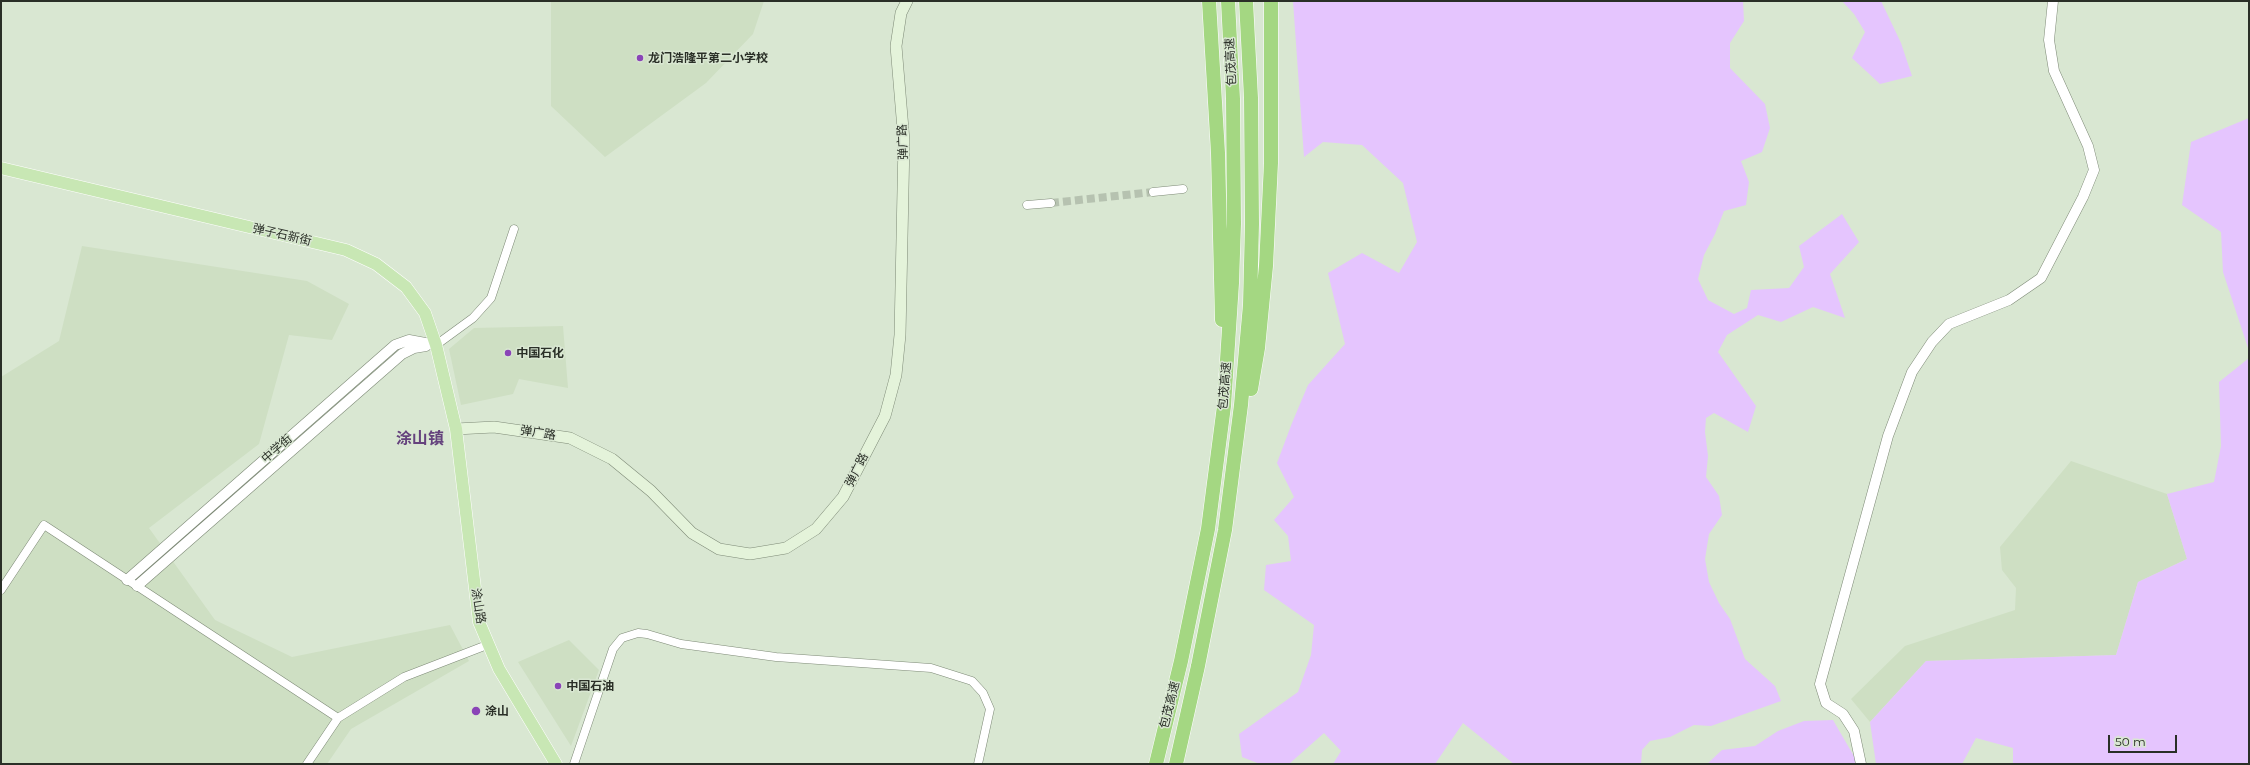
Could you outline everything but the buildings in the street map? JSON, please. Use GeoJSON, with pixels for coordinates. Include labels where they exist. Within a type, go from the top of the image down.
{"type":"FeatureCollection","features":[{"type":"Feature","properties":{"kind":"highway"},"geometry":{"type":"LineString","coordinates":[[1209,1],[1218,153],[1224,406]]}},
{"type":"Feature","properties":{"kind":"highway","name":"包茂高速"},"geometry":{"type":"LineString","coordinates":[[1156,764],[1181,661],[1208,529],[1224,406],[1232,290],[1234,224],[1233,99],[1228,1]]}},
{"type":"Feature","properties":{"kind":"highway","name":"包茂高速"},"geometry":{"type":"LineString","coordinates":[[1176,764],[1225,530],[1246,353],[1252,265],[1252,134],[1246,1]]}},
{"type":"Feature","properties":{"kind":"highway"},"geometry":{"type":"LineString","coordinates":[[1233,470],[1258,348],[1266,266],[1271,163],[1271,1]]}},
{"type":"Feature","properties":{"kind":"main road","name":"弹广路"},"geometry":{"type":"LineString","coordinates":[[456,429],[494,427],[570,438],[612,459],[651,491],[692,533],[719,549],[750,554],[786,548],[816,529],[843,497],[885,416],[896,376],[900,335],[904,141],[896,46],[901,13],[907,1]]}},
{"type":"Feature","properties":{"kind":"main road","name":"弹子石新街"},"geometry":{"type":"LineString","coordinates":[[1,168],[346,250],[376,264],[406,287],[425,313],[436,344],[456,429]]}},
{"type":"Feature","properties":{"kind":"main road","name":"涂山路"},"geometry":{"type":"LineString","coordinates":[[456,429],[479,622],[487,645],[510,688],[556,764]]}},
{"type":"Feature","properties":{"kind":"street"},"geometry":{"type":"LineString","coordinates":[[1862,764],[1854,731],[1843,714],[1826,703],[1820,684],[1888,436],[1912,372],[1932,342],[1949,324],[2009,300],[2041,278],[2084,197],[2094,170],[2088,146],[2054,71],[2049,40],[2053,1]]}},
{"type":"Feature","properties":{"kind":"street"},"geometry":{"type":"LineString","coordinates":[[1153,192],[1183,189]]}},
{"type":"Feature","properties":{"kind":"street"},"geometry":{"type":"LineString","coordinates":[[1027,206],[1051,203]]}},
{"type":"Feature","properties":{"kind":"street","name":"中学街"},"geometry":{"type":"LineString","coordinates":[[136,586],[402,354],[414,348],[436,344],[473,318],[491,298],[514,229]]}},
{"type":"Feature","properties":{"kind":"street","name":"中学街"},"geometry":{"type":"LineString","coordinates":[[127,580],[395,345],[409,340],[436,344]]}},
{"type":"Feature","properties":{"kind":"street"},"geometry":{"type":"LineString","coordinates":[[1,590],[44,525],[338,718]]}},
{"type":"Feature","properties":{"kind":"street"},"geometry":{"type":"LineString","coordinates":[[574,764],[613,649],[622,638],[638,633],[647,634],[681,644],[776,656],[931,668],[972,681],[983,693],[990,709],[978,764]]}},
{"type":"Feature","properties":{"kind":"street"},"geometry":{"type":"LineString","coordinates":[[307,764],[338,718],[404,677],[487,645]]}},
{"type":"Feature","properties":{"kind":"shaded area","name":"龙门浩隆平第二小学校"},"geometry":{"type":"Polygon","coordinates":[[[551,1],[764,1],[753,34],[706,83],[605,157],[551,106],[551,1]]]}},
{"type":"Feature","properties":{"kind":"shaded area"},"geometry":{"type":"Polygon","coordinates":[[[1293,1],[1743,1],[1744,21],[1730,43],[1730,68],[1765,104],[1770,128],[1762,152],[1741,161],[1749,182],[1746,205],[1724,211],[1715,234],[1704,255],[1698,279],[1708,300],[1734,314],[1747,308],[1751,290],[1789,288],[1804,267],[1799,246],[1842,214],[1859,242],[1830,274],[1845,318],[1813,307],[1781,322],[1758,315],[1727,335],[1718,352],[1756,406],[1748,432],[1714,413],[1706,418],[1705,432],[1708,456],[1706,477],[1719,496],[1722,515],[1709,534],[1705,559],[1709,582],[1719,603],[1730,619],[1745,659],[1775,686],[1781,701],[1711,726],[1694,725],[1670,737],[1650,741],[1642,750],[1641,764],[1514,764],[1463,723],[1435,764],[1333,764],[1341,751],[1324,733],[1289,764],[1260,764],[1242,757],[1239,734],[1298,692],[1311,655],[1314,625],[1264,590],[1266,565],[1291,561],[1288,536],[1274,520],[1294,497],[1277,463],[1308,385],[1345,344],[1328,273],[1362,253],[1399,273],[1417,242],[1403,183],[1362,145],[1323,142],[1304,157],[1293,1]]]}},
{"type":"Feature","properties":{"kind":"shaded area"},"geometry":{"type":"Polygon","coordinates":[[[1842,1],[1881,1],[1901,43],[1912,76],[1880,84],[1852,58],[1865,32],[1854,14],[1842,1]]]}},
{"type":"Feature","properties":{"kind":"shaded area"},"geometry":{"type":"Polygon","coordinates":[[[2249,118],[2249,351],[2223,272],[2221,232],[2182,205],[2191,142],[2249,118]]]}},
{"type":"Feature","properties":{"kind":"shaded area"},"geometry":{"type":"Polygon","coordinates":[[[82,246],[307,281],[349,304],[332,340],[289,335],[259,444],[149,528],[215,620],[292,657],[450,625],[469,661],[351,729],[327,764],[1,764],[1,377],[59,341],[82,246]]]}},
{"type":"Feature","properties":{"kind":"shaded area"},"geometry":{"type":"Polygon","coordinates":[[[563,326],[568,388],[519,379],[513,394],[461,405],[449,349],[474,328],[563,326]]]}},
{"type":"Feature","properties":{"kind":"shaded area"},"geometry":{"type":"Polygon","coordinates":[[[2249,358],[2249,764],[2013,764],[2013,748],[1976,738],[1962,764],[1876,764],[1870,722],[1926,661],[2116,655],[2138,582],[2187,559],[2167,494],[2214,482],[2221,446],[2219,382],[2249,358]]]}},
{"type":"Feature","properties":{"kind":"shaded area"},"geometry":{"type":"Polygon","coordinates":[[[2071,461],[2167,494],[2187,559],[2138,582],[2116,655],[1926,661],[1870,722],[1851,699],[1905,646],[2015,610],[2016,588],[2002,570],[2000,547],[2071,461]]]}},
{"type":"Feature","properties":{"kind":"shaded area"},"geometry":{"type":"Polygon","coordinates":[[[569,640],[599,670],[571,746],[518,662],[569,640]]]}},
{"type":"Feature","properties":{"kind":"shaded area"},"geometry":{"type":"Polygon","coordinates":[[[1833,720],[1855,758],[1855,764],[1707,764],[1722,750],[1755,746],[1778,731],[1804,721],[1833,720]]]}},
{"type":"Feature","properties":{"kind":"tunnel"},"geometry":{"type":"LineString","coordinates":[[1051,203],[1153,192]]}},
{"type":"Feature","properties":{"kind":"place","name":"龙门浩隆平第二小学校"},"geometry":{"type":"Point","coordinates":[640,58]}},
{"type":"Feature","properties":{"kind":"place","name":"中国石化"},"geometry":{"type":"Point","coordinates":[508,353]}},
{"type":"Feature","properties":{"kind":"place","name":"中国石油"},"geometry":{"type":"Point","coordinates":[558,686]}},
{"type":"Feature","properties":{"kind":"place","name":"涂山"},"geometry":{"type":"Point","coordinates":[476,711]}},
{"type":"Feature","properties":{"kind":"district","name":"涂山镇"},"geometry":{"type":"Point","coordinates":[420,439]}}]}
